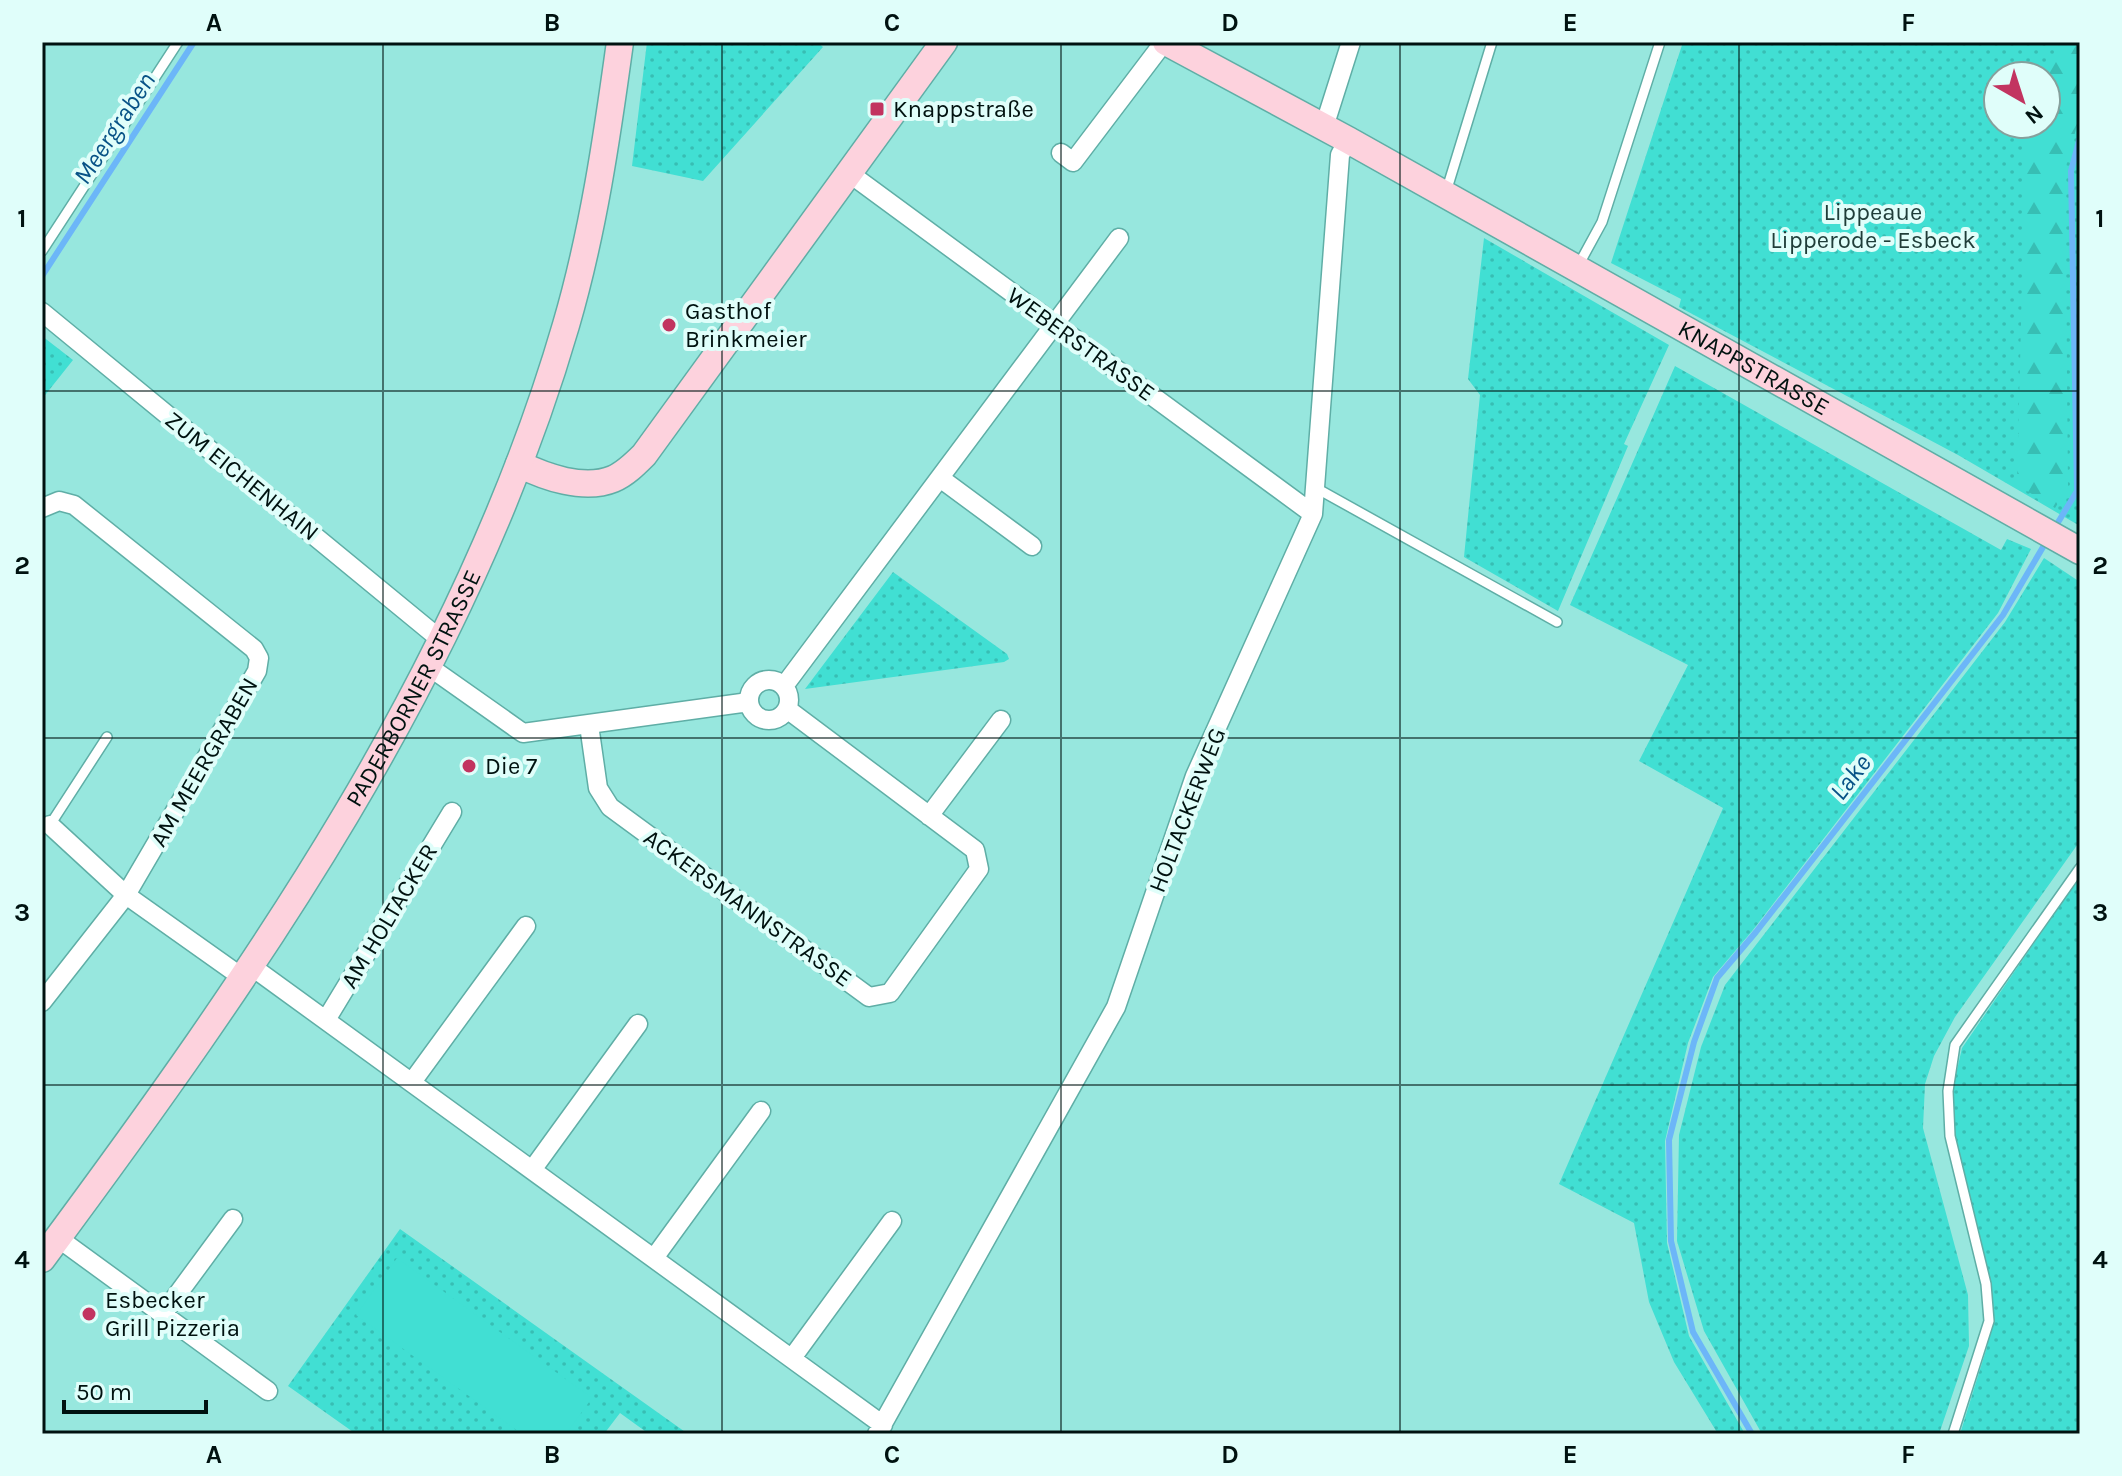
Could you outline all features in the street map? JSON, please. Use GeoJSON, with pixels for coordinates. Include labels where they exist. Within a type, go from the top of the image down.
{"type":"FeatureCollection","features":[{"type":"Feature","properties":{"kind":"street","name":"PADERBORNER STRASSE"},"geometry":{"type":"LineString","coordinates":[[42,1259],[247,972],[343,821],[428,666],[478,563],[519,464],[566,325],[595,207],[620,42]]}},
{"type":"Feature","properties":{"kind":"street"},"geometry":{"type":"LineString","coordinates":[[519,464],[561,480],[602,482],[623,474],[644,455],[944,42]]}},
{"type":"Feature","properties":{"kind":"street","name":"KNAPPSTRASSE"},"geometry":{"type":"LineString","coordinates":[[1061,153],[1073,162],[1165,42],[1348,140],[2060,540]]}},
{"type":"Feature","properties":{"kind":"street"},"geometry":{"type":"LineString","coordinates":[[1324,127],[1351,42]]}},
{"type":"Feature","properties":{"kind":"street","name":"HOLTACKERWEG"},"geometry":{"type":"LineString","coordinates":[[880,1429],[1116,1007],[1195,776],[1313,514],[1340,155],[1348,140]]}},
{"type":"Feature","properties":{"kind":"street","name":"WEBERSTRASSE"},"geometry":{"type":"LineString","coordinates":[[849,173],[1313,514]]}},
{"type":"Feature","properties":{"kind":"street"},"geometry":{"type":"LineString","coordinates":[[784,686],[1119,238]]}},
{"type":"Feature","properties":{"kind":"street","name":"ZUM EICHENHAIN"},"geometry":{"type":"LineString","coordinates":[[42,312],[441,640]]}},
{"type":"Feature","properties":{"kind":"street"},"geometry":{"type":"LineString","coordinates":[[940,478],[1032,546]]}},
{"type":"Feature","properties":{"kind":"street","name":"AM MEERGRABEN"},"geometry":{"type":"LineString","coordinates":[[42,508],[59,501],[74,505],[254,649],[259,658],[257,671],[126,895],[42,1002]]}},
{"type":"Feature","properties":{"kind":"street"},"geometry":{"type":"LineString","coordinates":[[428,666],[523,733],[749,702]]}},
{"type":"Feature","properties":{"kind":"street"},"geometry":{"type":"LineString","coordinates":[[771,680],[784,686],[789,697],[787,709],[775,719],[764,720],[753,711],[749,702],[758,683],[771,680]]}},
{"type":"Feature","properties":{"kind":"street","name":"ACKERSMANNSTRASSE"},"geometry":{"type":"LineString","coordinates":[[589,725],[598,788],[610,807],[869,997],[890,993],[979,869],[975,850],[787,709]]}},
{"type":"Feature","properties":{"kind":"street"},"geometry":{"type":"LineString","coordinates":[[929,816],[1001,720]]}},
{"type":"Feature","properties":{"kind":"street","name":"AM HOLTACKER"},"geometry":{"type":"LineString","coordinates":[[326,1020],[452,812]]}},
{"type":"Feature","properties":{"kind":"street"},"geometry":{"type":"LineString","coordinates":[[50,825],[126,895],[326,1020],[792,1358],[880,1429]]}},
{"type":"Feature","properties":{"kind":"street"},"geometry":{"type":"LineString","coordinates":[[412,1082],[526,926]]}},
{"type":"Feature","properties":{"kind":"street"},"geometry":{"type":"LineString","coordinates":[[532,1170],[638,1024]]}},
{"type":"Feature","properties":{"kind":"street"},"geometry":{"type":"LineString","coordinates":[[654,1258],[761,1111]]}},
{"type":"Feature","properties":{"kind":"street"},"geometry":{"type":"LineString","coordinates":[[163,1314],[233,1219]]}},
{"type":"Feature","properties":{"kind":"street"},"geometry":{"type":"LineString","coordinates":[[792,1358],[892,1221]]}},
{"type":"Feature","properties":{"kind":"street"},"geometry":{"type":"LineString","coordinates":[[58,1238],[268,1391]]}},
{"type":"Feature","properties":{"kind":"lane"},"geometry":{"type":"LineString","coordinates":[[42,251],[178,42]]}},
{"type":"Feature","properties":{"kind":"lane"},"geometry":{"type":"LineString","coordinates":[[1445,196],[1492,42]]}},
{"type":"Feature","properties":{"kind":"lane"},"geometry":{"type":"LineString","coordinates":[[1577,269],[1602,222],[1660,42]]}},
{"type":"Feature","properties":{"kind":"lane"},"geometry":{"type":"LineString","coordinates":[[1316,488],[1557,622]]}},
{"type":"Feature","properties":{"kind":"lane"},"geometry":{"type":"LineString","coordinates":[[50,825],[107,737]]}},
{"type":"Feature","properties":{"kind":"lane"},"geometry":{"type":"LineString","coordinates":[[1953,1434],[1989,1321],[1986,1284],[1950,1136],[1948,1091],[1955,1045],[2080,868]]}},
{"type":"Feature","properties":{"kind":"green space"},"geometry":{"type":"Polygon","coordinates":[[[647,42],[817,42],[823,47],[703,181],[632,166],[647,42]]]}},
{"type":"Feature","properties":{"kind":"green space","name":"Lippeaue Lipperode - Esbeck"},"geometry":{"type":"Polygon","coordinates":[[[1683,42],[2080,42],[2080,526],[1958,455],[1679,307],[1681,299],[1611,263],[1683,42]]]}},
{"type":"Feature","properties":{"kind":"green space"},"geometry":{"type":"Polygon","coordinates":[[[2061,42],[2080,42],[2080,114],[2065,170],[2068,487],[2055,508],[2017,485],[2026,140],[2062,140],[2062,60],[2051,60],[2061,42]]]}},
{"type":"Feature","properties":{"kind":"green space"},"geometry":{"type":"Polygon","coordinates":[[[1484,238],[1669,345],[1624,444],[1628,446],[1558,611],[1464,557],[1480,395],[1468,379],[1484,238]]]}},
{"type":"Feature","properties":{"kind":"green space"},"geometry":{"type":"Polygon","coordinates":[[[42,336],[73,360],[42,399],[42,336]]]}},
{"type":"Feature","properties":{"kind":"green space"},"geometry":{"type":"Polygon","coordinates":[[[1675,366],[2001,550],[2007,539],[2031,549],[1998,613],[1753,930],[1713,977],[1688,1043],[1665,1141],[1667,1243],[1689,1336],[1745,1434],[1718,1434],[1674,1362],[1649,1302],[1634,1223],[1559,1184],[1723,808],[1639,761],[1688,665],[1570,605],[1675,366]]]}},
{"type":"Feature","properties":{"kind":"green space"},"geometry":{"type":"Polygon","coordinates":[[[2044,558],[2080,582],[2080,841],[1955,1017],[1934,1056],[1925,1084],[1923,1128],[1968,1295],[1969,1346],[1939,1434],[1762,1434],[1704,1331],[1677,1241],[1679,1135],[1701,1047],[1725,985],[2005,622],[2044,558]]]}},
{"type":"Feature","properties":{"kind":"green space"},"geometry":{"type":"Polygon","coordinates":[[[893,572],[1007,654],[1009,659],[805,689],[893,572]]]}},
{"type":"Feature","properties":{"kind":"green space"},"geometry":{"type":"Polygon","coordinates":[[[2080,876],[2080,1434],[1960,1434],[1993,1318],[1991,1284],[1953,1127],[1952,1092],[1962,1048],[2080,876]]]}},
{"type":"Feature","properties":{"kind":"green space"},"geometry":{"type":"Polygon","coordinates":[[[400,1229],[688,1434],[649,1434],[620,1413],[604,1434],[356,1434],[288,1386],[400,1229]]]}},
{"type":"Feature","properties":{"kind":"green space"},"geometry":{"type":"Polygon","coordinates":[[[397,1258],[592,1398],[566,1434],[522,1434],[356,1315],[397,1258]]]}},
{"type":"Feature","properties":{"kind":"waterway","name":"Meergraben"},"geometry":{"type":"LineString","coordinates":[[42,276],[194,42]]}},
{"type":"Feature","properties":{"kind":"waterway","name":"Lake"},"geometry":{"type":"LineString","coordinates":[[2054,529],[2077,491],[2071,171],[2080,137]]}},
{"type":"Feature","properties":{"kind":"waterway","name":"Lake"},"geometry":{"type":"LineString","coordinates":[[1752,1434],[1693,1332],[1671,1241],[1669,1140],[1694,1042],[1717,978],[2003,615],[2046,542]]}},
{"type":"Feature","properties":{"kind":"place","name":"Knappstraße"},"geometry":{"type":"Point","coordinates":[877,109]}},
{"type":"Feature","properties":{"kind":"place","name":"Gasthof Brinkmeier"},"geometry":{"type":"Point","coordinates":[669,325]}},
{"type":"Feature","properties":{"kind":"place","name":"Die 7"},"geometry":{"type":"Point","coordinates":[469,766]}},
{"type":"Feature","properties":{"kind":"place","name":"Esbecker Grill Pizzeria"},"geometry":{"type":"Point","coordinates":[89,1314]}}]}
